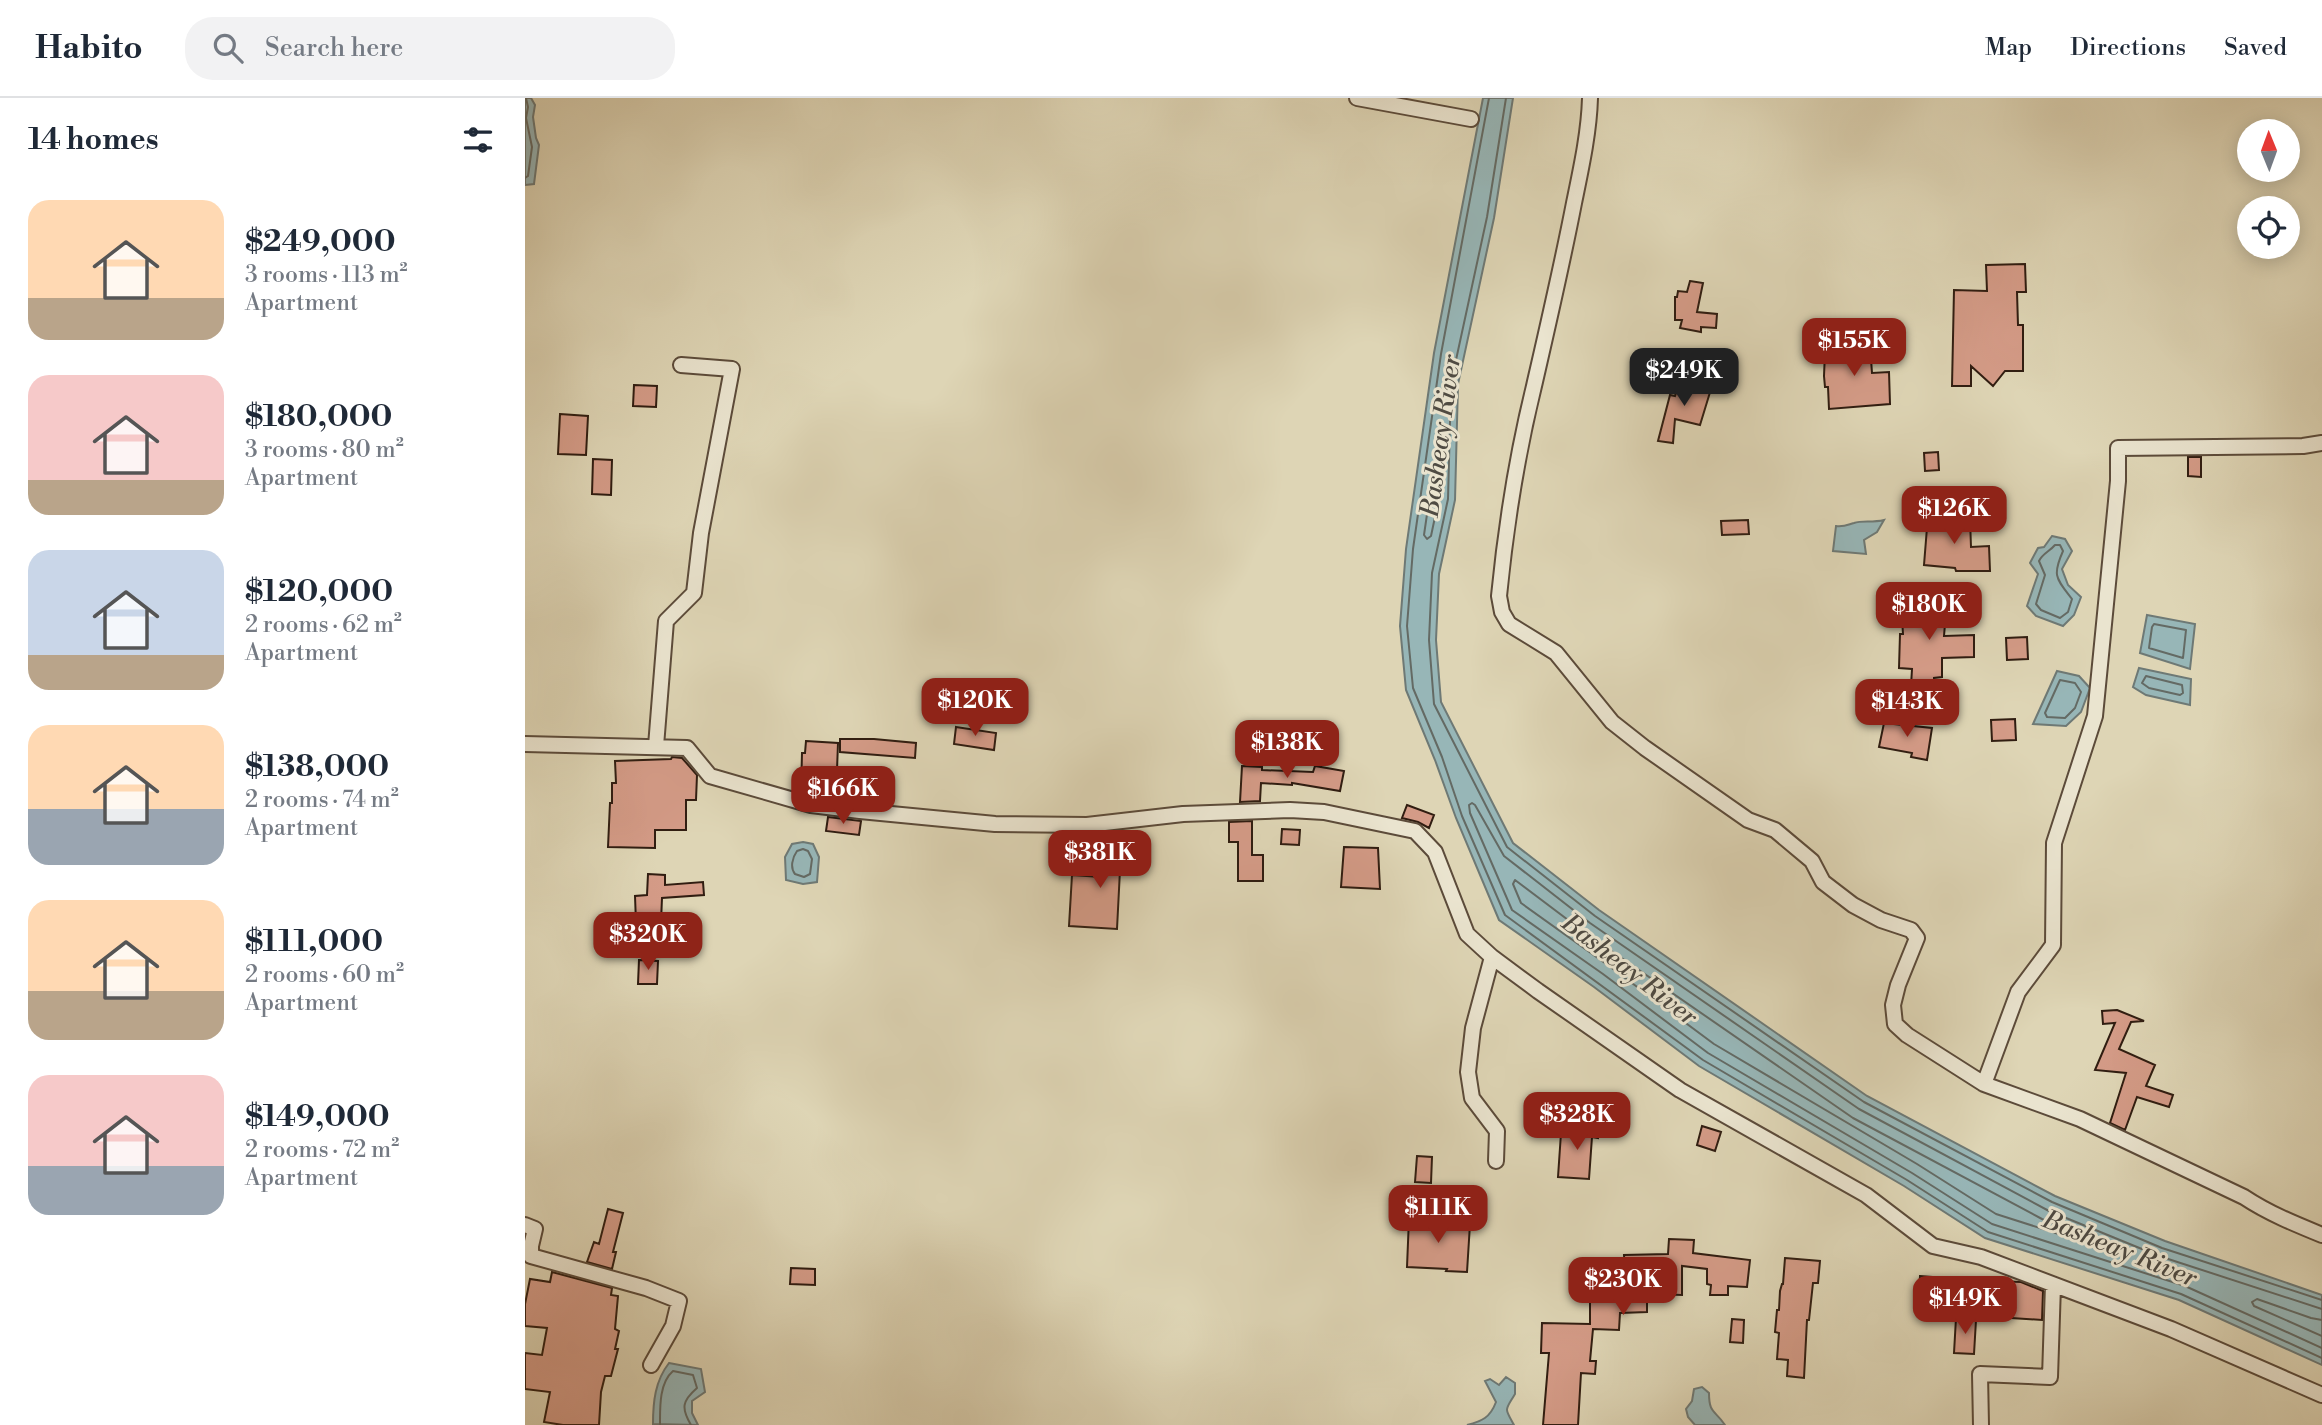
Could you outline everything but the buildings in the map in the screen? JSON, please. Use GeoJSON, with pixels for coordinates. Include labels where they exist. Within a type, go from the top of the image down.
{"type":"FeatureCollection","features":[{"type":"Feature","properties":{"kind":"street"},"geometry":{"type":"LineString","coordinates":[[1357,98],[1471,120]]}},
{"type":"Feature","properties":{"kind":"street"},"geometry":{"type":"LineString","coordinates":[[1590,98],[1581,170],[1559,284],[1520,444],[1499,596],[1502,612],[1509,624],[1544,643],[1556,653],[1612,722],[1634,739],[1748,820],[1775,830],[1812,861],[1823,882],[1853,905],[1881,920],[1911,930],[1917,937],[1893,1004],[1895,1024],[1907,1035],[1984,1084],[2091,1124],[2244,1197],[2258,1207],[2322,1235]]}},
{"type":"Feature","properties":{"kind":"street"},"geometry":{"type":"LineString","coordinates":[[656,746],[666,621],[694,593],[701,533],[732,369],[681,365]]}},
{"type":"Feature","properties":{"kind":"street"},"geometry":{"type":"LineString","coordinates":[[1984,1084],[2018,992],[2053,945],[2054,843],[2095,716],[2118,481],[2118,448],[2303,446],[2322,443]]}},
{"type":"Feature","properties":{"kind":"street"},"geometry":{"type":"LineString","coordinates":[[525,744],[687,748],[710,776],[811,805],[860,811],[995,824],[1087,825],[1183,814],[1290,810],[1324,812],[1415,831],[1435,852],[1467,934],[1492,957],[1680,1090],[1866,1195],[1933,1246],[1981,1257],[2171,1329],[2322,1395]]}},
{"type":"Feature","properties":{"kind":"street"},"geometry":{"type":"LineString","coordinates":[[1492,957],[1473,1028],[1468,1072],[1472,1098],[1497,1131],[1496,1161]]}},
{"type":"Feature","properties":{"kind":"street"},"geometry":{"type":"LineString","coordinates":[[525,1225],[535,1229],[531,1255],[646,1288],[679,1301],[673,1326],[652,1365]]}},
{"type":"Feature","properties":{"kind":"street"},"geometry":{"type":"LineString","coordinates":[[1981,1425],[1980,1374],[2050,1377],[2053,1284]]}},
{"type":"Feature","properties":{"kind":"water"},"geometry":{"type":"Polygon","coordinates":[[[525,98],[531,98],[535,105],[533,117],[539,145],[534,184],[525,185],[525,98]]]}},
{"type":"Feature","properties":{"kind":"water","name":"Basheay River"},"geometry":{"type":"Polygon","coordinates":[[[1483,98],[1513,98],[1494,218],[1458,384],[1455,500],[1439,574],[1436,640],[1441,702],[1513,843],[1599,910],[1867,1096],[2055,1196],[2165,1241],[2322,1295],[2322,1365],[2179,1300],[1985,1238],[1904,1186],[1699,1066],[1499,920],[1406,690],[1400,626],[1406,549],[1434,353],[1483,98]]]}},
{"type":"Feature","properties":{"kind":"water"},"geometry":{"type":"Polygon","coordinates":[[[1884,520],[1877,532],[1864,540],[1866,554],[1833,551],[1836,526],[1884,520]]]}},
{"type":"Feature","properties":{"kind":"water"},"geometry":{"type":"Polygon","coordinates":[[[2052,536],[2065,539],[2072,551],[2062,569],[2068,585],[2081,597],[2074,615],[2063,626],[2036,616],[2027,606],[2038,574],[2030,563],[2038,548],[2044,547],[2052,536]]]}},
{"type":"Feature","properties":{"kind":"water"},"geometry":{"type":"Polygon","coordinates":[[[2147,615],[2195,624],[2190,669],[2140,653],[2147,615]]]}},
{"type":"Feature","properties":{"kind":"water"},"geometry":{"type":"Polygon","coordinates":[[[2139,668],[2191,679],[2190,705],[2146,695],[2133,687],[2139,668]]]}},
{"type":"Feature","properties":{"kind":"water"},"geometry":{"type":"Polygon","coordinates":[[[2057,671],[2079,676],[2090,688],[2081,712],[2066,726],[2033,724],[2057,671]]]}},
{"type":"Feature","properties":{"kind":"water"},"geometry":{"type":"Polygon","coordinates":[[[792,844],[813,844],[819,857],[817,882],[803,884],[786,880],[785,857],[792,844]]]}},
{"type":"Feature","properties":{"kind":"water"},"geometry":{"type":"Polygon","coordinates":[[[669,1363],[701,1369],[705,1392],[692,1401],[692,1413],[698,1425],[653,1424],[656,1392],[669,1363]]]}},
{"type":"Feature","properties":{"kind":"water"},"geometry":{"type":"Polygon","coordinates":[[[1506,1377],[1515,1383],[1515,1394],[1507,1409],[1514,1425],[1467,1425],[1485,1418],[1496,1402],[1485,1381],[1490,1379],[1499,1385],[1506,1377]]]}},
{"type":"Feature","properties":{"kind":"water"},"geometry":{"type":"Polygon","coordinates":[[[1702,1387],[1709,1393],[1711,1408],[1725,1425],[1695,1425],[1688,1417],[1686,1409],[1692,1401],[1694,1389],[1702,1387]]]}}]}
